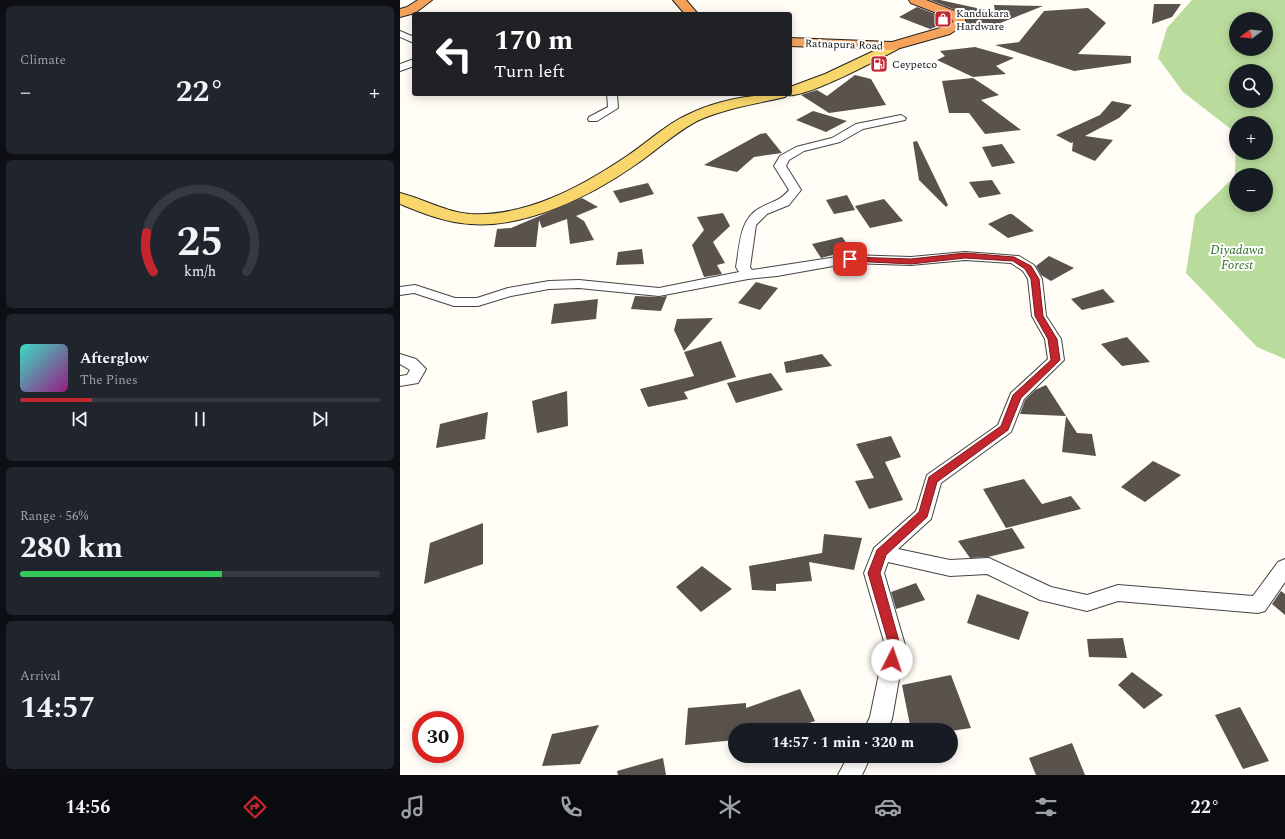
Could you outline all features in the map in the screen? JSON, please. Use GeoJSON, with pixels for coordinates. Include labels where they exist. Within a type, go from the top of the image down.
{"type":"FeatureCollection","features":[{"type":"Feature","properties":{"kind":"highway"},"geometry":{"type":"LineString","coordinates":[[400,13],[411,10],[426,0]]}},
{"type":"Feature","properties":{"kind":"highway"},"geometry":{"type":"LineString","coordinates":[[679,0],[690,12]]}},
{"type":"Feature","properties":{"kind":"highway","name":"Ratnapura Road"},"geometry":{"type":"LineString","coordinates":[[792,42],[893,46],[900,42],[945,31],[958,24],[960,19],[956,16],[914,0]]}},
{"type":"Feature","properties":{"kind":"main road"},"geometry":{"type":"LineString","coordinates":[[792,91],[804,88],[846,70],[893,46]]}},
{"type":"Feature","properties":{"kind":"main road"},"geometry":{"type":"LineString","coordinates":[[400,198],[451,216],[468,219],[488,220],[523,213],[565,198],[602,178],[632,160],[693,118],[708,111],[772,96]]}},
{"type":"Feature","properties":{"kind":"street"},"geometry":{"type":"LineString","coordinates":[[400,34],[412,39]]}},
{"type":"Feature","properties":{"kind":"street"},"geometry":{"type":"LineString","coordinates":[[400,68],[412,63]]}},
{"type":"Feature","properties":{"kind":"street"},"geometry":{"type":"LineString","coordinates":[[592,119],[613,108],[612,96]]}},
{"type":"Feature","properties":{"kind":"street"},"geometry":{"type":"LineString","coordinates":[[748,275],[743,267],[750,224],[764,211],[785,202],[796,190],[780,166],[784,158],[800,149],[836,140],[860,126],[901,118]]}},
{"type":"Feature","properties":{"kind":"street"},"geometry":{"type":"LineString","coordinates":[[400,291],[415,289],[454,302],[478,302],[508,292],[549,285],[579,284],[659,292],[748,275],[777,272],[850,259],[911,261],[965,256],[1014,259],[1028,268],[1035,279],[1039,316],[1052,339],[1056,360],[1016,397],[1005,428],[933,480],[924,514],[881,553],[874,573],[894,645],[881,718],[878,723]]}},
{"type":"Feature","properties":{"kind":"street"},"geometry":{"type":"LineString","coordinates":[[400,359],[411,362],[418,369],[412,379],[400,381]]}},
{"type":"Feature","properties":{"kind":"street"},"geometry":{"type":"LineString","coordinates":[[881,553],[950,568],[989,566],[1047,594],[1086,603],[1118,594],[1258,605],[1285,567]]}},
{"type":"Feature","properties":{"kind":"street"},"geometry":{"type":"LineString","coordinates":[[850,775],[856,763]]}},
{"type":"Feature","properties":{"kind":"green space","name":"Diyadawa Forest"},"geometry":{"type":"Polygon","coordinates":[[[1192,0],[1285,0],[1285,359],[1257,347],[1186,273],[1195,215],[1229,182],[1229,212],[1273,212],[1273,168],[1235,168],[1235,160],[1273,160],[1273,116],[1229,116],[1229,128],[1183,92],[1158,58],[1167,28],[1192,0]]]}},
{"type":"Feature","properties":{"kind":"building"},"geometry":{"type":"Polygon","coordinates":[[[930,0],[940,0],[995,12],[994,5],[1043,6],[980,31],[964,27],[966,24],[966,19],[961,12],[930,0]]]}},
{"type":"Feature","properties":{"kind":"building"},"geometry":{"type":"Polygon","coordinates":[[[1154,4],[1181,4],[1172,17],[1152,24],[1154,4]]]}},
{"type":"Feature","properties":{"kind":"building"},"geometry":{"type":"Polygon","coordinates":[[[917,7],[951,21],[930,29],[899,17],[917,7]]]}},
{"type":"Feature","properties":{"kind":"building"},"geometry":{"type":"Polygon","coordinates":[[[1088,8],[1106,23],[1078,54],[1131,56],[1131,63],[1074,71],[995,45],[1019,42],[1044,11],[1088,8]]]}},
{"type":"Feature","properties":{"kind":"building"},"geometry":{"type":"Polygon","coordinates":[[[975,47],[1014,58],[996,66],[1006,74],[973,77],[937,60],[945,56],[940,51],[975,47]]]}},
{"type":"Feature","properties":{"kind":"building"},"geometry":{"type":"Polygon","coordinates":[[[855,75],[871,79],[886,105],[829,113],[801,95],[817,90],[827,96],[855,75]]]}},
{"type":"Feature","properties":{"kind":"building"},"geometry":{"type":"Polygon","coordinates":[[[973,78],[999,95],[981,100],[1021,130],[985,134],[969,113],[949,113],[942,81],[973,78]]]}},
{"type":"Feature","properties":{"kind":"building"},"geometry":{"type":"Polygon","coordinates":[[[1112,101],[1132,105],[1119,118],[1085,136],[1113,140],[1095,161],[1072,151],[1073,142],[1071,143],[1056,135],[1100,115],[1112,101]]]}},
{"type":"Feature","properties":{"kind":"building"},"geometry":{"type":"Polygon","coordinates":[[[813,111],[847,121],[826,132],[796,120],[813,111]]]}},
{"type":"Feature","properties":{"kind":"building"},"geometry":{"type":"Polygon","coordinates":[[[766,133],[782,153],[754,157],[737,172],[704,165],[760,134],[766,133]]]}},
{"type":"Feature","properties":{"kind":"building"},"geometry":{"type":"Polygon","coordinates":[[[917,141],[948,205],[946,207],[919,180],[913,142],[917,141]]]}},
{"type":"Feature","properties":{"kind":"building"},"geometry":{"type":"Polygon","coordinates":[[[1002,144],[1015,163],[992,167],[982,147],[1002,144]]]}},
{"type":"Feature","properties":{"kind":"building"},"geometry":{"type":"Polygon","coordinates":[[[992,180],[1001,194],[979,198],[969,182],[992,180]]]}},
{"type":"Feature","properties":{"kind":"building"},"geometry":{"type":"Polygon","coordinates":[[[648,183],[654,194],[620,203],[613,191],[648,183]]]}},
{"type":"Feature","properties":{"kind":"building"},"geometry":{"type":"Polygon","coordinates":[[[847,195],[855,210],[834,214],[826,200],[847,195]]]}},
{"type":"Feature","properties":{"kind":"building"},"geometry":{"type":"Polygon","coordinates":[[[582,198],[598,207],[576,216],[584,221],[594,240],[570,244],[567,219],[542,228],[539,220],[536,247],[494,247],[497,229],[511,228],[582,198]]]}},
{"type":"Feature","properties":{"kind":"building"},"geometry":{"type":"Polygon","coordinates":[[[884,199],[903,221],[870,228],[855,206],[884,199]]]}},
{"type":"Feature","properties":{"kind":"building"},"geometry":{"type":"Polygon","coordinates":[[[723,213],[730,226],[713,242],[725,263],[717,265],[722,274],[704,277],[692,245],[704,230],[697,217],[723,213]]]}},
{"type":"Feature","properties":{"kind":"building"},"geometry":{"type":"Polygon","coordinates":[[[1012,214],[1034,231],[1008,238],[988,224],[1012,214]]]}},
{"type":"Feature","properties":{"kind":"building"},"geometry":{"type":"Polygon","coordinates":[[[842,237],[852,250],[821,258],[812,244],[842,237]]]}},
{"type":"Feature","properties":{"kind":"building"},"geometry":{"type":"Polygon","coordinates":[[[642,249],[644,264],[616,265],[618,252],[642,249]]]}},
{"type":"Feature","properties":{"kind":"building"},"geometry":{"type":"Polygon","coordinates":[[[1049,256],[1074,268],[1051,281],[1041,275],[1036,266],[1049,256]]]}},
{"type":"Feature","properties":{"kind":"building"},"geometry":{"type":"Polygon","coordinates":[[[756,282],[778,288],[760,310],[738,303],[756,282]]]}},
{"type":"Feature","properties":{"kind":"building"},"geometry":{"type":"Polygon","coordinates":[[[1103,289],[1115,302],[1082,310],[1071,299],[1103,289]]]}},
{"type":"Feature","properties":{"kind":"building"},"geometry":{"type":"Polygon","coordinates":[[[635,296],[667,296],[661,311],[631,309],[635,296]]]}},
{"type":"Feature","properties":{"kind":"building"},"geometry":{"type":"Polygon","coordinates":[[[598,299],[596,319],[551,324],[554,304],[598,299]]]}},
{"type":"Feature","properties":{"kind":"building"},"geometry":{"type":"Polygon","coordinates":[[[713,318],[684,351],[674,330],[677,319],[713,318]]]}},
{"type":"Feature","properties":{"kind":"building"},"geometry":{"type":"Polygon","coordinates":[[[1127,337],[1150,362],[1122,366],[1101,344],[1127,337]]]}},
{"type":"Feature","properties":{"kind":"building"},"geometry":{"type":"Polygon","coordinates":[[[721,341],[736,377],[684,392],[688,399],[648,407],[640,389],[694,376],[684,352],[721,341]]]}},
{"type":"Feature","properties":{"kind":"building"},"geometry":{"type":"Polygon","coordinates":[[[822,354],[832,366],[786,373],[784,362],[822,354]]]}},
{"type":"Feature","properties":{"kind":"building"},"geometry":{"type":"Polygon","coordinates":[[[771,373],[783,390],[736,403],[727,383],[771,373]]]}},
{"type":"Feature","properties":{"kind":"building"},"geometry":{"type":"Polygon","coordinates":[[[1046,385],[1066,416],[1020,414],[1025,400],[1035,390],[1046,385]]]}},
{"type":"Feature","properties":{"kind":"building"},"geometry":{"type":"Polygon","coordinates":[[[567,391],[568,426],[537,433],[532,401],[567,391]]]}},
{"type":"Feature","properties":{"kind":"building"},"geometry":{"type":"Polygon","coordinates":[[[488,412],[485,439],[436,448],[440,424],[488,412]]]}},
{"type":"Feature","properties":{"kind":"building"},"geometry":{"type":"Polygon","coordinates":[[[1066,416],[1077,433],[1092,434],[1096,456],[1062,452],[1066,416]]]}},
{"type":"Feature","properties":{"kind":"building"},"geometry":{"type":"Polygon","coordinates":[[[891,436],[901,457],[885,462],[903,500],[869,509],[855,481],[874,478],[856,444],[891,436]]]}},
{"type":"Feature","properties":{"kind":"building"},"geometry":{"type":"Polygon","coordinates":[[[1153,461],[1181,475],[1145,502],[1121,487],[1153,461]]]}},
{"type":"Feature","properties":{"kind":"building"},"geometry":{"type":"Polygon","coordinates":[[[1024,479],[1042,504],[1071,496],[1081,509],[1006,528],[983,489],[1024,479]]]}},
{"type":"Feature","properties":{"kind":"building"},"geometry":{"type":"Polygon","coordinates":[[[483,523],[483,564],[424,584],[430,543],[483,523]]]}},
{"type":"Feature","properties":{"kind":"building"},"geometry":{"type":"Polygon","coordinates":[[[1012,528],[1025,548],[988,557],[970,558],[958,541],[1012,528]]]}},
{"type":"Feature","properties":{"kind":"building"},"geometry":{"type":"Polygon","coordinates":[[[824,534],[862,538],[854,570],[809,562],[812,581],[776,584],[776,591],[752,590],[749,566],[822,553],[824,534]]]}},
{"type":"Feature","properties":{"kind":"building"},"geometry":{"type":"Polygon","coordinates":[[[702,566],[732,589],[701,612],[676,587],[702,566]]]}},
{"type":"Feature","properties":{"kind":"building"},"geometry":{"type":"Polygon","coordinates":[[[916,583],[925,600],[896,609],[891,592],[916,583]]]}},
{"type":"Feature","properties":{"kind":"building"},"geometry":{"type":"Polygon","coordinates":[[[1281,591],[1285,594],[1285,615],[1272,604],[1281,591]]]}},
{"type":"Feature","properties":{"kind":"building"},"geometry":{"type":"Polygon","coordinates":[[[977,594],[1029,612],[1019,640],[967,623],[977,594]]]}},
{"type":"Feature","properties":{"kind":"building"},"geometry":{"type":"Polygon","coordinates":[[[1123,638],[1127,658],[1089,657],[1087,639],[1123,638]]]}},
{"type":"Feature","properties":{"kind":"building"},"geometry":{"type":"Polygon","coordinates":[[[1132,672],[1163,695],[1144,709],[1118,685],[1132,672]]]}},
{"type":"Feature","properties":{"kind":"building"},"geometry":{"type":"Polygon","coordinates":[[[951,675],[971,728],[958,730],[958,723],[910,723],[902,685],[951,675]]]}},
{"type":"Feature","properties":{"kind":"building"},"geometry":{"type":"Polygon","coordinates":[[[800,689],[815,721],[809,723],[728,723],[728,741],[685,745],[688,708],[746,703],[746,708],[800,689]]]}},
{"type":"Feature","properties":{"kind":"building"},"geometry":{"type":"Polygon","coordinates":[[[1240,707],[1269,761],[1243,769],[1215,715],[1240,707]]]}},
{"type":"Feature","properties":{"kind":"building"},"geometry":{"type":"Polygon","coordinates":[[[599,725],[580,764],[542,766],[552,734],[599,725]]]}},
{"type":"Feature","properties":{"kind":"building"},"geometry":{"type":"Polygon","coordinates":[[[1072,743],[1085,775],[1036,775],[1029,758],[1072,743]]]}},
{"type":"Feature","properties":{"kind":"building"},"geometry":{"type":"Polygon","coordinates":[[[663,758],[666,775],[618,775],[617,771],[663,758]]]}},
{"type":"Feature","properties":{"kind":"place","name":"Kandukara Hardware"},"geometry":{"type":"Point","coordinates":[943,19]}},
{"type":"Feature","properties":{"kind":"place","name":"Ceypetco"},"geometry":{"type":"Point","coordinates":[879,64]}},
{"type":"Feature","properties":{"kind":"route"},"geometry":{"type":"LineString","coordinates":[[850,259],[911,261],[965,256],[1014,259],[1028,268],[1035,279],[1039,316],[1052,339],[1056,360],[1016,397],[1005,428],[933,480],[924,514],[881,553],[874,573],[894,645],[892,660]]}}]}
